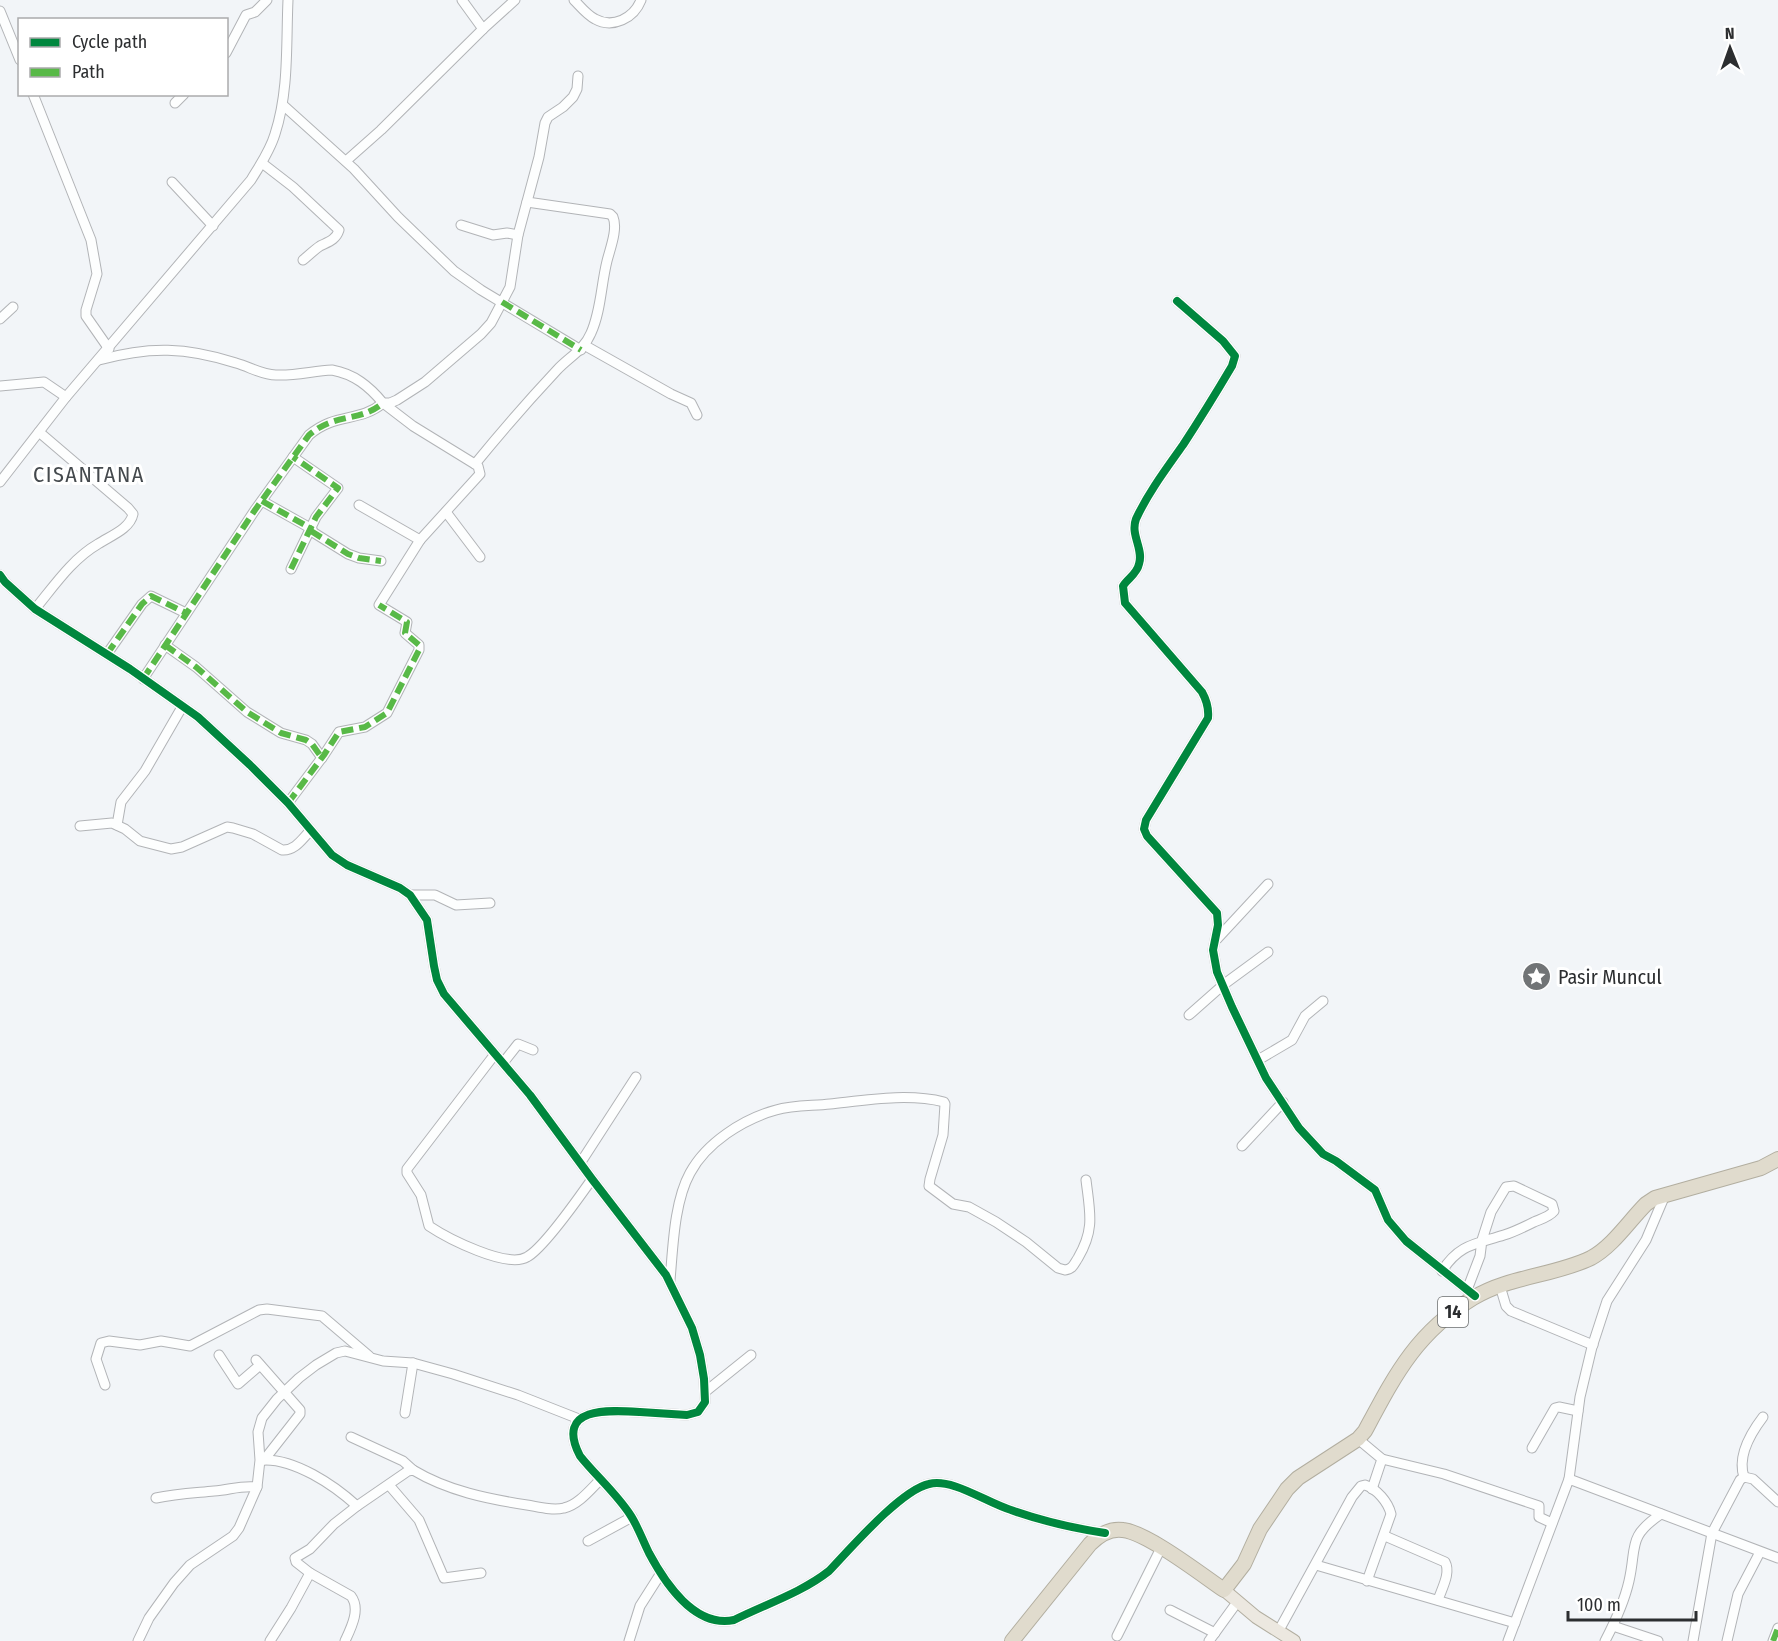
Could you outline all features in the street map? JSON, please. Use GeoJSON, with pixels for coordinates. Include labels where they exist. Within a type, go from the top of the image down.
{"type":"FeatureCollection","features":[{"type":"Feature","properties":{"kind":"highway","name":"14"},"geometry":{"type":"LineString","coordinates":[[1224,1590],[1244,1564],[1260,1529],[1287,1489],[1298,1478],[1358,1439],[1415,1347],[1471,1293],[1500,1287],[1590,1258],[1604,1249],[1646,1203],[1665,1195],[1761,1168],[1778,1159]]}},
{"type":"Feature","properties":{"kind":"highway"},"geometry":{"type":"LineString","coordinates":[[1012,1641],[1090,1544],[1105,1533],[1114,1530],[1131,1532],[1155,1544],[1224,1590]]}},
{"type":"Feature","properties":{"kind":"main road"},"geometry":{"type":"LineString","coordinates":[[1224,1590],[1256,1617],[1294,1641]]}},
{"type":"Feature","properties":{"kind":"street"},"geometry":{"type":"LineString","coordinates":[[228,48],[246,15],[255,12],[267,0]]}},
{"type":"Feature","properties":{"kind":"street"},"geometry":{"type":"LineString","coordinates":[[0,482],[66,397],[213,226],[262,163],[275,135],[283,105],[287,59],[288,0]]}},
{"type":"Feature","properties":{"kind":"street"},"geometry":{"type":"LineString","coordinates":[[462,0],[483,29]]}},
{"type":"Feature","properties":{"kind":"street"},"geometry":{"type":"LineString","coordinates":[[346,161],[515,0]]}},
{"type":"Feature","properties":{"kind":"street"},"geometry":{"type":"LineString","coordinates":[[574,0],[592,18],[606,23],[616,23],[625,19],[636,9],[641,0]]}},
{"type":"Feature","properties":{"kind":"street"},"geometry":{"type":"LineString","coordinates":[[0,11],[4,31],[18,56]]}},
{"type":"Feature","properties":{"kind":"street"},"geometry":{"type":"LineString","coordinates":[[143,679],[309,435],[320,426],[337,419],[364,415],[383,403],[397,400],[425,382],[491,323],[510,287],[518,235],[540,157],[545,123],[548,117],[573,97],[577,89],[578,75]]}},
{"type":"Feature","properties":{"kind":"street"},"geometry":{"type":"LineString","coordinates":[[34,96],[91,240],[97,274],[86,316],[109,349]]}},
{"type":"Feature","properties":{"kind":"street"},"geometry":{"type":"LineString","coordinates":[[175,103],[182,96]]}},
{"type":"Feature","properties":{"kind":"street"},"geometry":{"type":"LineString","coordinates":[[283,105],[346,161],[398,217],[454,271],[502,302],[583,348],[691,403],[697,415]]}},
{"type":"Feature","properties":{"kind":"street"},"geometry":{"type":"LineString","coordinates":[[262,163],[293,187],[339,230],[337,235],[303,260]]}},
{"type":"Feature","properties":{"kind":"street"},"geometry":{"type":"LineString","coordinates":[[172,182],[213,226]]}},
{"type":"Feature","properties":{"kind":"street"},"geometry":{"type":"LineString","coordinates":[[475,464],[560,366],[583,348],[598,315],[602,282],[615,222],[613,217],[610,214],[527,202]]}},
{"type":"Feature","properties":{"kind":"street"},"geometry":{"type":"LineString","coordinates":[[461,225],[493,235],[503,233],[518,235]]}},
{"type":"Feature","properties":{"kind":"street"},"geometry":{"type":"LineString","coordinates":[[1177,301],[1223,341],[1234,353],[1235,360],[1150,493],[1136,519],[1134,530],[1140,551],[1140,563],[1125,583],[1123,595],[1129,609],[1202,692],[1208,703],[1208,718],[1146,820],[1144,830],[1146,836],[1214,908],[1218,919],[1213,950],[1215,959],[1232,1007],[1266,1078],[1310,1142],[1323,1154],[1375,1190],[1394,1229],[1442,1270],[1471,1293],[1482,1240],[1491,1212],[1507,1186],[1514,1186],[1550,1203],[1554,1208],[1548,1216],[1517,1230],[1482,1240],[1454,1254],[1442,1270]]}},
{"type":"Feature","properties":{"kind":"street"},"geometry":{"type":"LineString","coordinates":[[0,320],[13,307]]}},
{"type":"Feature","properties":{"kind":"street"},"geometry":{"type":"LineString","coordinates":[[99,360],[133,351],[161,349],[199,354],[274,375],[332,370],[341,372],[372,389],[383,403],[413,426],[475,464],[480,470],[480,474],[420,540],[379,605],[407,622],[405,633],[419,645],[387,713],[365,727],[339,732],[288,803]]}},
{"type":"Feature","properties":{"kind":"street"},"geometry":{"type":"LineString","coordinates":[[0,386],[44,382],[66,397]]}},
{"type":"Feature","properties":{"kind":"street"},"geometry":{"type":"LineString","coordinates":[[35,609],[82,555],[116,534],[131,521],[133,514],[39,432]]}},
{"type":"Feature","properties":{"kind":"street"},"geometry":{"type":"LineString","coordinates":[[291,569],[316,517],[338,488],[293,457]]}},
{"type":"Feature","properties":{"kind":"street"},"geometry":{"type":"LineString","coordinates":[[262,501],[348,554],[381,561]]}},
{"type":"Feature","properties":{"kind":"street"},"geometry":{"type":"LineString","coordinates":[[359,505],[420,540]]}},
{"type":"Feature","properties":{"kind":"street"},"geometry":{"type":"LineString","coordinates":[[446,512],[480,557]]}},
{"type":"Feature","properties":{"kind":"street"},"geometry":{"type":"LineString","coordinates":[[0,575],[35,609],[107,654],[207,725],[288,803],[332,855],[347,865],[400,888],[411,896],[427,920],[437,980],[444,994],[530,1095],[592,1179],[655,1258],[692,1328],[700,1355],[705,1402],[693,1414],[611,1410],[593,1412],[579,1419],[574,1433],[575,1446],[580,1456],[632,1517],[661,1573],[683,1600],[701,1615],[718,1621],[734,1620],[816,1581],[903,1499],[919,1487],[929,1484],[941,1483],[961,1489],[1008,1510],[1049,1522],[1105,1533]]}},
{"type":"Feature","properties":{"kind":"street"},"geometry":{"type":"LineString","coordinates":[[107,654],[142,604],[151,596],[186,613]]}},
{"type":"Feature","properties":{"kind":"street"},"geometry":{"type":"LineString","coordinates":[[165,645],[196,667],[247,712],[281,733],[306,740],[312,744],[322,758]]}},
{"type":"Feature","properties":{"kind":"street"},"geometry":{"type":"LineString","coordinates":[[117,825],[121,802],[145,771],[182,707]]}},
{"type":"Feature","properties":{"kind":"street"},"geometry":{"type":"LineString","coordinates":[[80,826],[112,823],[140,841],[171,849],[182,847],[227,827],[242,830],[282,850],[287,850],[294,848],[310,831]]}},
{"type":"Feature","properties":{"kind":"street"},"geometry":{"type":"LineString","coordinates":[[1215,941],[1268,884]]}},
{"type":"Feature","properties":{"kind":"street"},"geometry":{"type":"LineString","coordinates":[[411,896],[435,895],[454,905],[490,903]]}},
{"type":"Feature","properties":{"kind":"street"},"geometry":{"type":"LineString","coordinates":[[1189,1015],[1223,985],[1268,952]]}},
{"type":"Feature","properties":{"kind":"street"},"geometry":{"type":"LineString","coordinates":[[1258,1060],[1292,1040],[1302,1019],[1323,1001]]}},
{"type":"Feature","properties":{"kind":"street"},"geometry":{"type":"LineString","coordinates":[[502,1063],[518,1044],[533,1050]]}},
{"type":"Feature","properties":{"kind":"street"},"geometry":{"type":"LineString","coordinates":[[495,1054],[407,1169],[407,1173],[421,1195],[429,1226],[487,1254],[507,1260],[527,1258],[546,1239],[592,1179]]}},
{"type":"Feature","properties":{"kind":"street"},"geometry":{"type":"LineString","coordinates":[[581,1162],[636,1077]]}},
{"type":"Feature","properties":{"kind":"street"},"geometry":{"type":"LineString","coordinates":[[670,1283],[673,1242],[680,1200],[690,1172],[722,1137],[748,1120],[777,1110],[904,1098],[944,1102],[943,1135],[929,1186],[953,1204],[969,1207],[996,1222],[1026,1242],[1058,1268],[1065,1270],[1071,1269],[1078,1258],[1091,1228],[1086,1180]]}},
{"type":"Feature","properties":{"kind":"street"},"geometry":{"type":"LineString","coordinates":[[1242,1146],[1283,1102]]}},
{"type":"Feature","properties":{"kind":"street"},"geometry":{"type":"LineString","coordinates":[[1508,1641],[1569,1479],[1578,1411],[1593,1345],[1607,1301],[1646,1240],[1665,1195]]}},
{"type":"Feature","properties":{"kind":"street"},"geometry":{"type":"LineString","coordinates":[[1500,1287],[1506,1306],[1511,1311],[1593,1345]]}},
{"type":"Feature","properties":{"kind":"street"},"geometry":{"type":"LineString","coordinates":[[105,1385],[96,1359],[101,1343],[109,1341],[135,1345],[161,1341],[190,1346],[263,1309],[322,1316],[370,1357]]}},
{"type":"Feature","properties":{"kind":"street"},"geometry":{"type":"LineString","coordinates":[[138,1641],[161,1598],[174,1583],[196,1560],[236,1532],[256,1487],[262,1460],[258,1440],[260,1423],[283,1393],[306,1372],[336,1353],[345,1351],[383,1361],[413,1363],[518,1395],[579,1419]]}},
{"type":"Feature","properties":{"kind":"street"},"geometry":{"type":"LineString","coordinates":[[705,1392],[751,1354]]}},
{"type":"Feature","properties":{"kind":"street"},"geometry":{"type":"LineString","coordinates":[[219,1355],[238,1384],[258,1363],[299,1408],[300,1414],[262,1460]]}},
{"type":"Feature","properties":{"kind":"street"},"geometry":{"type":"LineString","coordinates":[[405,1413],[413,1363]]}},
{"type":"Feature","properties":{"kind":"street"},"geometry":{"type":"LineString","coordinates":[[1532,1448],[1555,1408],[1578,1411]]}},
{"type":"Feature","properties":{"kind":"street"},"geometry":{"type":"LineString","coordinates":[[1744,1478],[1741,1463],[1751,1434],[1763,1417]]}},
{"type":"Feature","properties":{"kind":"street"},"geometry":{"type":"LineString","coordinates":[[351,1437],[403,1461],[413,1470],[452,1488],[480,1496],[552,1509],[568,1507],[600,1480]]}},
{"type":"Feature","properties":{"kind":"street"},"geometry":{"type":"LineString","coordinates":[[1358,1439],[1382,1459],[1444,1474],[1539,1506],[1539,1517],[1552,1523]]}},
{"type":"Feature","properties":{"kind":"street"},"geometry":{"type":"LineString","coordinates":[[1372,1488],[1382,1459]]}},
{"type":"Feature","properties":{"kind":"street"},"geometry":{"type":"LineString","coordinates":[[262,1460],[273,1460],[318,1477],[357,1506]]}},
{"type":"Feature","properties":{"kind":"street"},"geometry":{"type":"LineString","coordinates":[[345,1641],[355,1614],[354,1599],[310,1573],[296,1563],[295,1558],[310,1548],[334,1524],[357,1506],[413,1470]]}},
{"type":"Feature","properties":{"kind":"street"},"geometry":{"type":"LineString","coordinates":[[1569,1479],[1778,1558]]}},
{"type":"Feature","properties":{"kind":"street"},"geometry":{"type":"LineString","coordinates":[[1693,1641],[1712,1533],[1740,1480],[1753,1479],[1778,1502]]}},
{"type":"Feature","properties":{"kind":"street"},"geometry":{"type":"LineString","coordinates":[[388,1485],[418,1520],[444,1578],[481,1573]]}},
{"type":"Feature","properties":{"kind":"street"},"geometry":{"type":"LineString","coordinates":[[1278,1632],[1352,1497],[1361,1486],[1365,1485],[1381,1497],[1390,1508],[1391,1514],[1367,1581]]}},
{"type":"Feature","properties":{"kind":"street"},"geometry":{"type":"LineString","coordinates":[[156,1498],[226,1490],[241,1486],[256,1487]]}},
{"type":"Feature","properties":{"kind":"street"},"geometry":{"type":"LineString","coordinates":[[1605,1641],[1622,1605],[1630,1579],[1633,1552],[1638,1536],[1642,1528],[1661,1514]]}},
{"type":"Feature","properties":{"kind":"street"},"geometry":{"type":"LineString","coordinates":[[588,1541],[632,1517]]}},
{"type":"Feature","properties":{"kind":"street"},"geometry":{"type":"LineString","coordinates":[[1385,1536],[1445,1562],[1448,1569],[1438,1600]]}},
{"type":"Feature","properties":{"kind":"street"},"geometry":{"type":"LineString","coordinates":[[1117,1635],[1155,1544]]}},
{"type":"Feature","properties":{"kind":"street"},"geometry":{"type":"LineString","coordinates":[[1727,1641],[1738,1594],[1760,1552]]}},
{"type":"Feature","properties":{"kind":"street"},"geometry":{"type":"LineString","coordinates":[[1316,1565],[1515,1623]]}},
{"type":"Feature","properties":{"kind":"street"},"geometry":{"type":"LineString","coordinates":[[270,1641],[310,1573]]}},
{"type":"Feature","properties":{"kind":"street"},"geometry":{"type":"LineString","coordinates":[[629,1641],[640,1606],[661,1573]]}},
{"type":"Feature","properties":{"kind":"street"},"geometry":{"type":"LineString","coordinates":[[1170,1610],[1212,1637],[1238,1601]]}},
{"type":"Feature","properties":{"kind":"street"},"geometry":{"type":"LineString","coordinates":[[1613,1626],[1658,1641]]}},
{"type":"Feature","properties":{"kind":"street"},"geometry":{"type":"LineString","coordinates":[[1773,1641],[1778,1628]]}},
{"type":"Feature","properties":{"kind":"marked path"},"geometry":{"type":"LineString","coordinates":[[502,302],[581,350]]}},
{"type":"Feature","properties":{"kind":"marked path"},"geometry":{"type":"LineString","coordinates":[[143,679],[255,510],[309,435],[329,423],[365,413],[383,403]]}},
{"type":"Feature","properties":{"kind":"marked path"},"geometry":{"type":"LineString","coordinates":[[291,569],[316,517],[338,488],[293,457]]}},
{"type":"Feature","properties":{"kind":"marked path"},"geometry":{"type":"LineString","coordinates":[[262,501],[312,529]]}},
{"type":"Feature","properties":{"kind":"marked path"},"geometry":{"type":"LineString","coordinates":[[311,531],[348,554],[381,561]]}},
{"type":"Feature","properties":{"kind":"marked path"},"geometry":{"type":"LineString","coordinates":[[107,654],[142,604],[151,596],[186,613]]}},
{"type":"Feature","properties":{"kind":"marked path"},"geometry":{"type":"LineString","coordinates":[[288,803],[339,732],[365,727],[387,713],[419,650],[419,645],[405,633],[407,622],[379,605]]}},
{"type":"Feature","properties":{"kind":"marked path"},"geometry":{"type":"LineString","coordinates":[[165,645],[196,667],[247,712],[281,733],[306,740],[312,744],[322,758]]}},
{"type":"Feature","properties":{"kind":"marked path"},"geometry":{"type":"LineString","coordinates":[[1773,1641],[1778,1628]]}},
{"type":"Feature","properties":{"kind":"cycle path"},"geometry":{"type":"LineString","coordinates":[[1177,301],[1223,341],[1235,356],[1232,366],[1208,406],[1158,481],[1136,519],[1135,531],[1140,558],[1136,571],[1123,586],[1125,603],[1202,692],[1208,711],[1208,718],[1146,820],[1144,829],[1147,836],[1217,913],[1218,925],[1213,950],[1217,972],[1266,1078],[1299,1128],[1323,1154],[1375,1190],[1388,1220],[1406,1241],[1475,1296]]}},
{"type":"Feature","properties":{"kind":"cycle path"},"geometry":{"type":"LineString","coordinates":[[0,575],[35,609],[130,669],[198,717],[288,803],[332,855],[347,865],[400,888],[410,895],[427,920],[437,980],[444,994],[530,1095],[666,1275],[692,1328],[700,1355],[705,1402],[698,1412],[687,1415],[628,1411],[589,1415],[580,1420],[574,1428],[574,1440],[580,1456],[631,1516],[656,1565],[683,1601],[694,1610],[720,1621],[734,1620],[783,1598],[829,1571],[891,1508],[905,1497],[929,1484],[938,1483],[959,1488],[1034,1518],[1105,1533]]}},
{"type":"Feature","properties":{"kind":"place","name":"Pasir Muncul"},"geometry":{"type":"Point","coordinates":[1537,977]}},
{"type":"Feature","properties":{"kind":"district","name":"CISANTANA"},"geometry":{"type":"Point","coordinates":[89,474]}}]}
